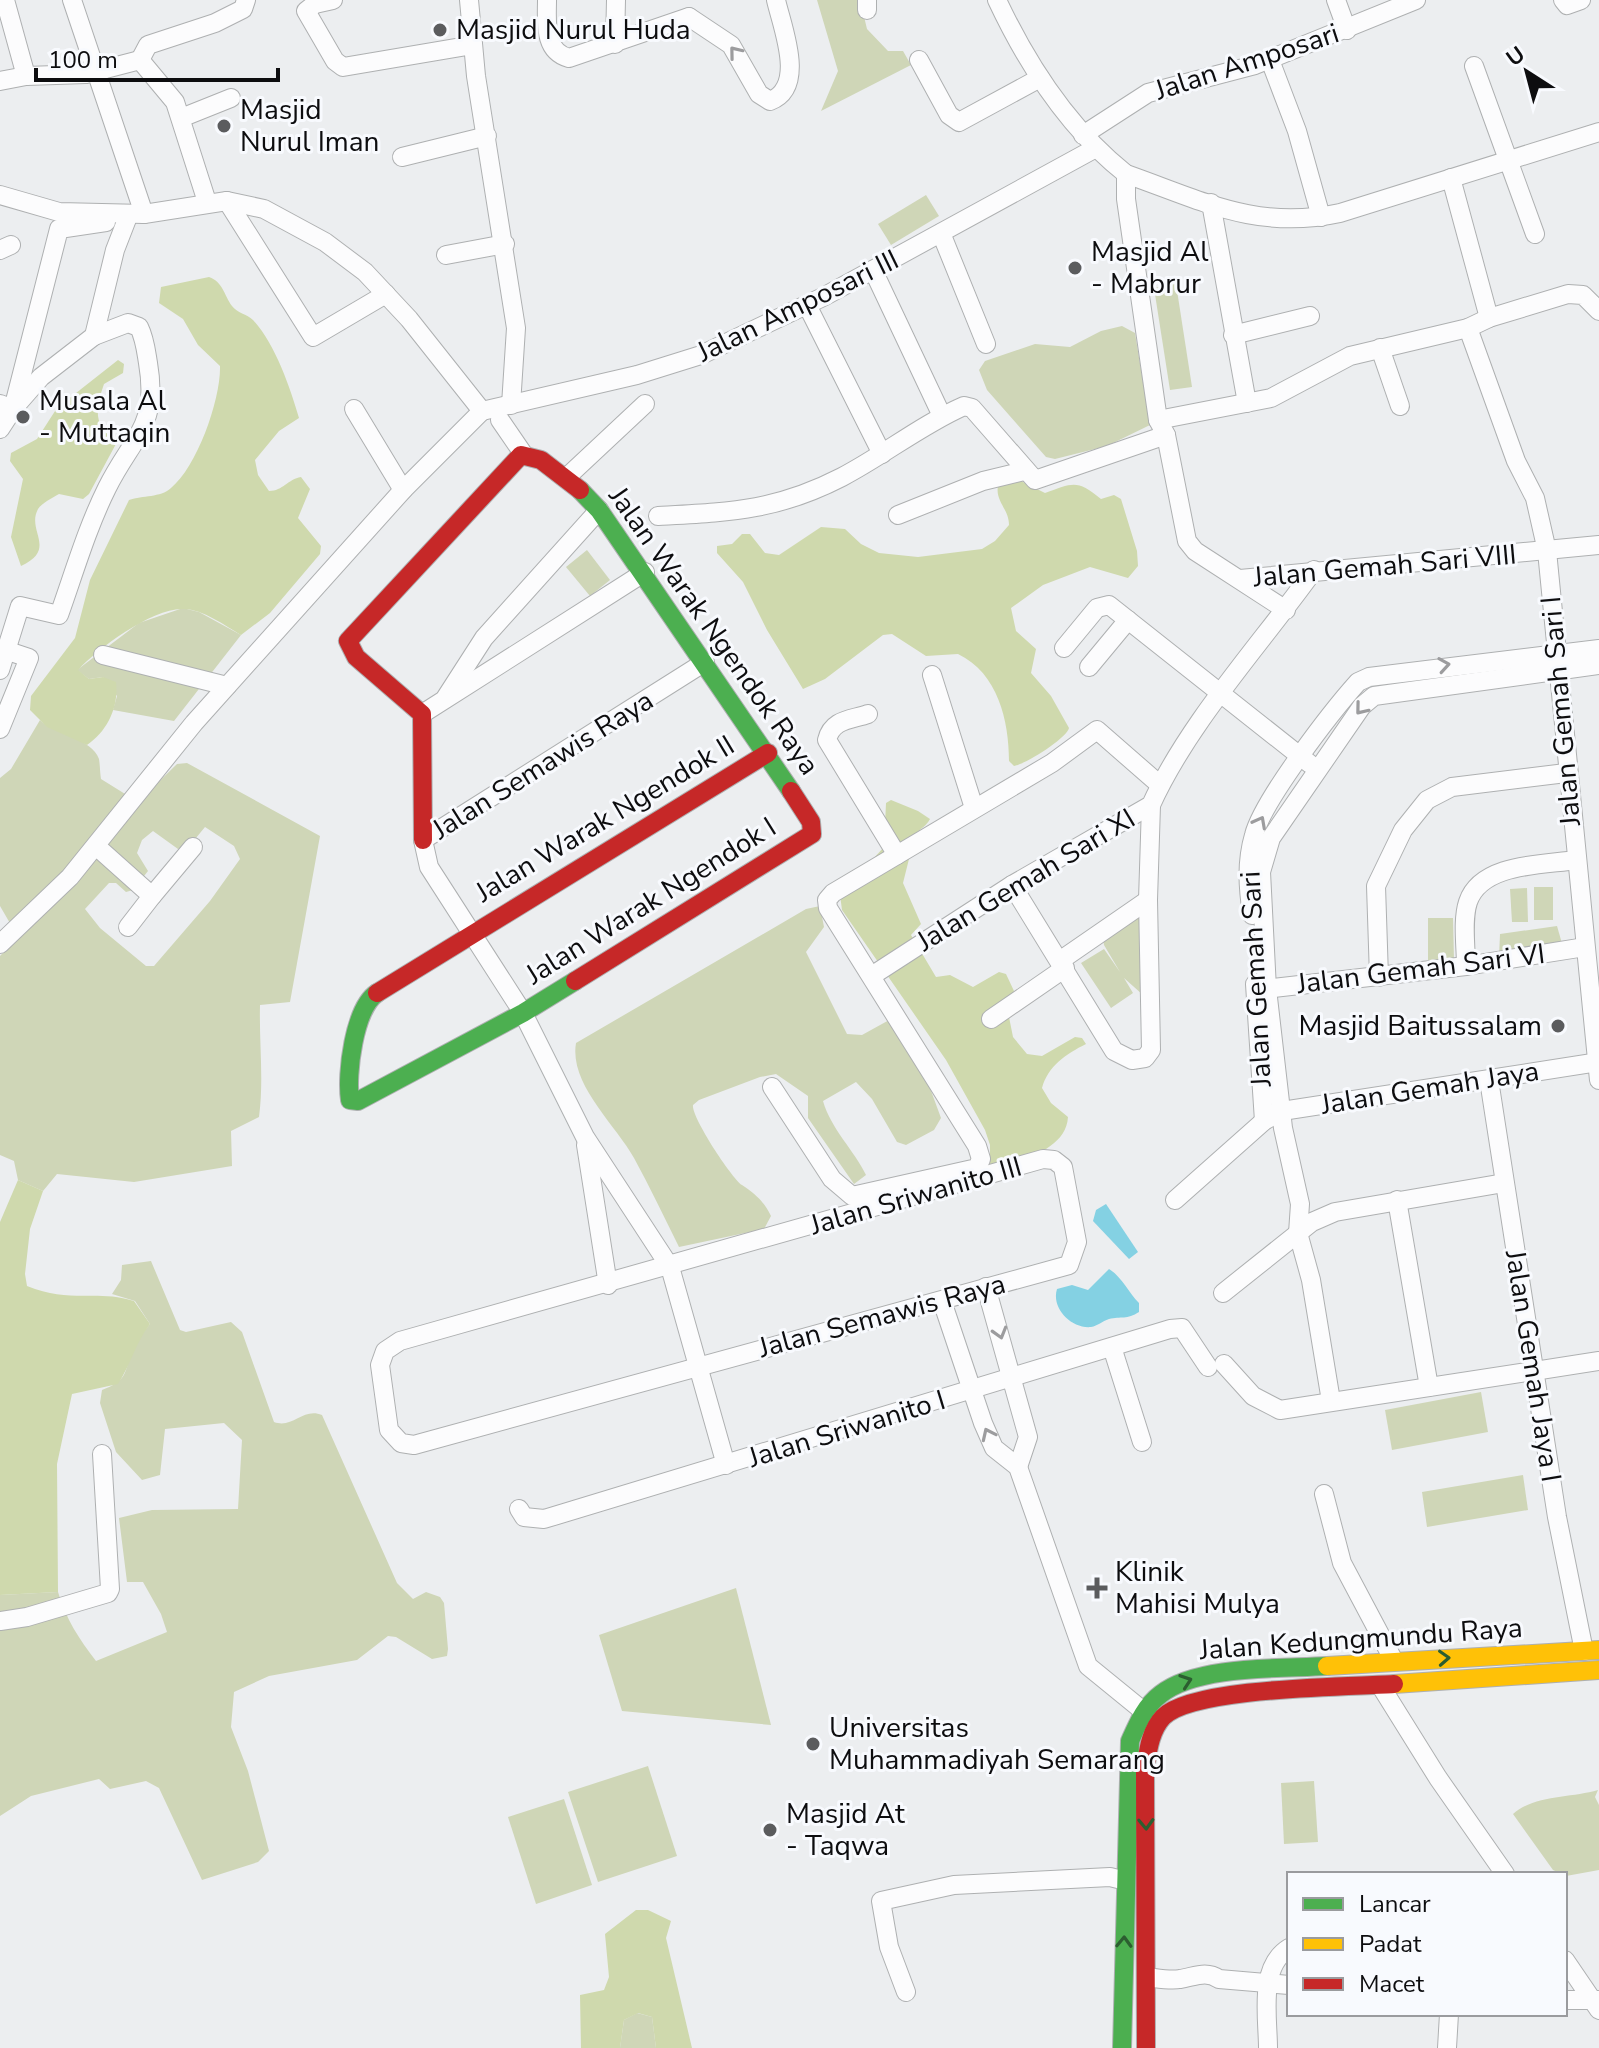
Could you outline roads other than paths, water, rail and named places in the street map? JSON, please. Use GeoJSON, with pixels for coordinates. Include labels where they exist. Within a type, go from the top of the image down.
{"type":"FeatureCollection","features":[{"type":"Feature","properties":{"kind":"street"},"geometry":{"type":"LineString","coordinates":[[5,0],[26,76]]}},
{"type":"Feature","properties":{"kind":"street"},"geometry":{"type":"LineString","coordinates":[[72,0],[98,70],[133,216],[115,250],[94,336]]}},
{"type":"Feature","properties":{"kind":"street"},"geometry":{"type":"LineString","coordinates":[[0,81],[26,76],[57,77],[140,60],[148,45],[215,23],[243,9],[246,0]]}},
{"type":"Feature","properties":{"kind":"street"},"geometry":{"type":"LineString","coordinates":[[423,840],[422,714],[356,657],[349,646],[351,636],[518,459],[506,412],[516,328],[473,45],[469,0]]}},
{"type":"Feature","properties":{"kind":"street"},"geometry":{"type":"LineString","coordinates":[[547,0],[551,42],[560,55],[569,58],[615,44],[689,9],[731,45],[766,101],[783,92],[790,74],[776,0]]}},
{"type":"Feature","properties":{"kind":"street"},"geometry":{"type":"LineString","coordinates":[[615,44],[616,0]]}},
{"type":"Feature","properties":{"kind":"street"},"geometry":{"type":"LineString","coordinates":[[997,0],[1040,78],[1089,142],[1126,174],[1260,219],[1321,217],[1599,132]]}},
{"type":"Feature","properties":{"kind":"street"},"geometry":{"type":"LineString","coordinates":[[1336,0],[1347,30]]}},
{"type":"Feature","properties":{"kind":"street","name":"Jalan Amposari"},"geometry":{"type":"LineString","coordinates":[[1089,142],[1148,93],[1270,60],[1416,0]]}},
{"type":"Feature","properties":{"kind":"street"},"geometry":{"type":"LineString","coordinates":[[1563,0],[1567,5],[1581,0]]}},
{"type":"Feature","properties":{"kind":"street"},"geometry":{"type":"LineString","coordinates":[[324,2],[307,8],[307,14],[335,61],[343,67],[473,45]]}},
{"type":"Feature","properties":{"kind":"street"},"geometry":{"type":"LineString","coordinates":[[140,60],[170,93],[207,202]]}},
{"type":"Feature","properties":{"kind":"street"},"geometry":{"type":"LineString","coordinates":[[919,60],[949,115],[959,122],[1040,78]]}},
{"type":"Feature","properties":{"kind":"street"},"geometry":{"type":"LineString","coordinates":[[1270,60],[1297,131],[1321,217]]}},
{"type":"Feature","properties":{"kind":"street"},"geometry":{"type":"LineString","coordinates":[[1474,66],[1535,234]]}},
{"type":"Feature","properties":{"kind":"street"},"geometry":{"type":"LineString","coordinates":[[181,118],[231,98]]}},
{"type":"Feature","properties":{"kind":"street"},"geometry":{"type":"LineString","coordinates":[[402,157],[487,136]]}},
{"type":"Feature","properties":{"kind":"street","name":"Jalan Amposari III"},"geometry":{"type":"LineString","coordinates":[[482,411],[506,412],[678,364],[807,305],[873,270],[941,233],[1089,142]]}},
{"type":"Feature","properties":{"kind":"street"},"geometry":{"type":"LineString","coordinates":[[1126,174],[1126,199],[1162,427],[1187,541],[1195,551],[1240,579]]}},
{"type":"Feature","properties":{"kind":"street"},"geometry":{"type":"LineString","coordinates":[[1451,178],[1489,318]]}},
{"type":"Feature","properties":{"kind":"street"},"geometry":{"type":"LineString","coordinates":[[0,195],[59,212],[133,216]]}},
{"type":"Feature","properties":{"kind":"street"},"geometry":{"type":"LineString","coordinates":[[227,201],[313,337],[386,294]]}},
{"type":"Feature","properties":{"kind":"street"},"geometry":{"type":"LineString","coordinates":[[0,429],[59,229],[227,201],[264,209],[353,261],[386,294],[482,411],[403,490],[227,686],[96,846],[45,903],[0,944]]}},
{"type":"Feature","properties":{"kind":"street"},"geometry":{"type":"LineString","coordinates":[[1211,203],[1247,403]]}},
{"type":"Feature","properties":{"kind":"street"},"geometry":{"type":"LineString","coordinates":[[941,233],[986,344]]}},
{"type":"Feature","properties":{"kind":"street"},"geometry":{"type":"LineString","coordinates":[[446,255],[505,244]]}},
{"type":"Feature","properties":{"kind":"street"},"geometry":{"type":"LineString","coordinates":[[873,270],[942,416]]}},
{"type":"Feature","properties":{"kind":"street"},"geometry":{"type":"LineString","coordinates":[[658,516],[758,508],[841,477],[964,406],[972,408],[1024,471],[1035,480],[1042,480],[1162,427],[1279,395],[1333,362],[1468,328],[1489,318],[1574,293],[1587,298],[1599,311]]}},
{"type":"Feature","properties":{"kind":"street"},"geometry":{"type":"LineString","coordinates":[[807,305],[882,454]]}},
{"type":"Feature","properties":{"kind":"street"},"geometry":{"type":"LineString","coordinates":[[1233,335],[1310,316]]}},
{"type":"Feature","properties":{"kind":"street"},"geometry":{"type":"LineString","coordinates":[[6,407],[94,336],[128,323],[139,327],[153,388],[150,410],[131,453],[108,487],[69,582],[59,615],[20,606],[0,673],[18,685]]}},
{"type":"Feature","properties":{"kind":"street","name":"Jalan Gemah Sari VIII"},"geometry":{"type":"LineString","coordinates":[[1468,328],[1516,461],[1535,498],[1547,551]]}},
{"type":"Feature","properties":{"kind":"street"},"geometry":{"type":"LineString","coordinates":[[1380,348],[1400,406]]}},
{"type":"Feature","properties":{"kind":"street"},"geometry":{"type":"LineString","coordinates":[[567,477],[645,404]]}},
{"type":"Feature","properties":{"kind":"street"},"geometry":{"type":"LineString","coordinates":[[354,409],[403,490]]}},
{"type":"Feature","properties":{"kind":"street","name":"Jalan Warak Ngendok Raya"},"geometry":{"type":"LineString","coordinates":[[518,459],[533,455],[567,477],[599,510],[768,753],[811,822],[809,837]]}},
{"type":"Feature","properties":{"kind":"street"},"geometry":{"type":"LineString","coordinates":[[898,515],[983,481],[1024,471]]}},
{"type":"Feature","properties":{"kind":"street"},"geometry":{"type":"LineString","coordinates":[[445,699],[484,638],[599,510]]}},
{"type":"Feature","properties":{"kind":"street","name":"Jalan Gemah Sari VIII"},"geometry":{"type":"LineString","coordinates":[[1240,579],[1599,545]]}},
{"type":"Feature","properties":{"kind":"street","name":"Jalan Gemah Sari I"},"geometry":{"type":"LineString","coordinates":[[1547,551],[1566,773],[1590,954],[1598,1068]]}},
{"type":"Feature","properties":{"kind":"street"},"geometry":{"type":"LineString","coordinates":[[1286,610],[1314,570]]}},
{"type":"Feature","properties":{"kind":"street"},"geometry":{"type":"LineString","coordinates":[[422,714],[645,572]]}},
{"type":"Feature","properties":{"kind":"street","name":"Jalan Gemah Sari VIII"},"geometry":{"type":"LineString","coordinates":[[1221,695],[1286,610],[1240,579]]}},
{"type":"Feature","properties":{"kind":"street"},"geometry":{"type":"LineString","coordinates":[[1064,648],[1100,606],[1109,605],[1300,758],[1318,769]]}},
{"type":"Feature","properties":{"kind":"street"},"geometry":{"type":"LineString","coordinates":[[1089,667],[1128,620]]}},
{"type":"Feature","properties":{"kind":"street","name":"Jalan Gemah Sari"},"geometry":{"type":"LineString","coordinates":[[1264,1121],[1261,990],[1254,888],[1271,838],[1362,706],[1374,696],[1599,649]]}},
{"type":"Feature","properties":{"kind":"street"},"geometry":{"type":"LineString","coordinates":[[0,729],[29,658],[8,651]]}},
{"type":"Feature","properties":{"kind":"street"},"geometry":{"type":"LineString","coordinates":[[103,655],[227,686]]}},
{"type":"Feature","properties":{"kind":"street","name":"Jalan Gemah Sari"},"geometry":{"type":"LineString","coordinates":[[1254,888],[1247,874],[1256,827],[1300,758],[1363,679],[1556,660],[1599,665]]}},
{"type":"Feature","properties":{"kind":"street","name":"Jalan Semawis Raya"},"geometry":{"type":"LineString","coordinates":[[705,662],[423,840],[429,867],[523,1013],[585,1137],[670,1267],[726,1465]]}},
{"type":"Feature","properties":{"kind":"street"},"geometry":{"type":"LineString","coordinates":[[932,675],[974,808]]}},
{"type":"Feature","properties":{"kind":"street","name":"Jalan Gemah Sari XI"},"geometry":{"type":"LineString","coordinates":[[873,975],[1012,885],[1151,805],[1160,785],[1221,695]]}},
{"type":"Feature","properties":{"kind":"street"},"geometry":{"type":"LineString","coordinates":[[868,714],[840,722],[830,731],[827,740],[904,851]]}},
{"type":"Feature","properties":{"kind":"street"},"geometry":{"type":"LineString","coordinates":[[772,1087],[832,1179],[852,1196],[977,1168],[981,1159],[977,1146],[873,975],[828,908],[827,900],[1052,763],[1097,730],[1160,785]]}},
{"type":"Feature","properties":{"kind":"street","name":"Jalan Warak Ngendok II"},"geometry":{"type":"LineString","coordinates":[[353,1051],[363,1010],[372,996],[768,753]]}},
{"type":"Feature","properties":{"kind":"street"},"geometry":{"type":"LineString","coordinates":[[1379,977],[1376,886],[1403,830],[1427,800],[1452,787],[1566,773]]}},
{"type":"Feature","properties":{"kind":"street"},"geometry":{"type":"LineString","coordinates":[[1012,885],[1063,964],[1112,1049],[1132,1060],[1143,1059],[1151,1050],[1148,900],[1151,805]]}},
{"type":"Feature","properties":{"kind":"street","name":"Jalan Warak Ngendok I"},"geometry":{"type":"LineString","coordinates":[[353,1051],[348,1096],[355,1102],[523,1013],[809,837]]}},
{"type":"Feature","properties":{"kind":"street"},"geometry":{"type":"LineString","coordinates":[[96,846],[152,896]]}},
{"type":"Feature","properties":{"kind":"street"},"geometry":{"type":"LineString","coordinates":[[128,927],[193,847]]}},
{"type":"Feature","properties":{"kind":"street"},"geometry":{"type":"LineString","coordinates":[[1466,966],[1467,904],[1486,880],[1512,869],[1576,860]]}},
{"type":"Feature","properties":{"kind":"street"},"geometry":{"type":"LineString","coordinates":[[991,1019],[1148,900]]}},
{"type":"Feature","properties":{"kind":"street","name":"Jalan Gemah Sari VI"},"geometry":{"type":"LineString","coordinates":[[1261,990],[1590,954]]}},
{"type":"Feature","properties":{"kind":"street","name":"Jalan Gemah Sari"},"geometry":{"type":"LineString","coordinates":[[1261,990],[1300,1204],[1298,1233],[1311,1280],[1331,1401]]}},
{"type":"Feature","properties":{"kind":"street","name":"Jalan Gemah Jaya"},"geometry":{"type":"LineString","coordinates":[[1175,1200],[1264,1121],[1282,1111],[1489,1080],[1598,1068]]}},
{"type":"Feature","properties":{"kind":"street","name":"Jalan Gemah Jaya I"},"geometry":{"type":"LineString","coordinates":[[1489,1080],[1533,1370],[1591,1651]]}},
{"type":"Feature","properties":{"kind":"street","name":"Jalan Semawis Raya"},"geometry":{"type":"LineString","coordinates":[[585,1137],[608,1285]]}},
{"type":"Feature","properties":{"kind":"street","name":"Jalan Sriwanito III"},"geometry":{"type":"LineString","coordinates":[[670,1267],[1043,1159],[1054,1160],[1063,1167],[1077,1242],[1069,1265]]}},
{"type":"Feature","properties":{"kind":"street"},"geometry":{"type":"LineString","coordinates":[[1223,1293],[1298,1233],[1335,1212],[1504,1183]]}},
{"type":"Feature","properties":{"kind":"street"},"geometry":{"type":"LineString","coordinates":[[1397,1200],[1429,1387]]}},
{"type":"Feature","properties":{"kind":"street","name":"Jalan Semawis Raya"},"geometry":{"type":"LineString","coordinates":[[696,1367],[1069,1265]]}},
{"type":"Feature","properties":{"kind":"street"},"geometry":{"type":"LineString","coordinates":[[670,1267],[392,1345],[380,1365],[389,1430],[401,1443],[414,1445],[696,1367]]}},
{"type":"Feature","properties":{"kind":"street"},"geometry":{"type":"LineString","coordinates":[[986,1287],[1028,1437],[1018,1467]]}},
{"type":"Feature","properties":{"kind":"street","name":"Jalan Sriwanito I"},"geometry":{"type":"LineString","coordinates":[[519,1509],[524,1517],[544,1519],[970,1391],[942,1301]]}},
{"type":"Feature","properties":{"kind":"street"},"geometry":{"type":"LineString","coordinates":[[1146,2048],[1146,1977],[1137,1793],[1130,1741],[1151,1714],[1088,1666],[1018,1467],[994,1448],[970,1391],[1182,1328],[1216,1366],[1253,1396],[1280,1410],[1599,1361]]}},
{"type":"Feature","properties":{"kind":"street"},"geometry":{"type":"LineString","coordinates":[[1112,1347],[1142,1442]]}},
{"type":"Feature","properties":{"kind":"street"},"geometry":{"type":"LineString","coordinates":[[0,1621],[41,1614],[108,1593],[102,1454]]}},
{"type":"Feature","properties":{"kind":"street"},"geometry":{"type":"LineString","coordinates":[[1324,1494],[1342,1563],[1394,1661]]}},
{"type":"Feature","properties":{"kind":"street"},"geometry":{"type":"LineString","coordinates":[[1591,1651],[1593,1671]]}},
{"type":"Feature","properties":{"kind":"street","name":"Jalan Kedungmundu Raya"},"geometry":{"type":"LineString","coordinates":[[1151,1714],[1165,1689],[1199,1677],[1394,1661],[1591,1651]]}},
{"type":"Feature","properties":{"kind":"street"},"geometry":{"type":"LineString","coordinates":[[1326,1666],[1326,1689]]}},
{"type":"Feature","properties":{"kind":"street","name":"Jalan Kedungmundu Raya"},"geometry":{"type":"LineString","coordinates":[[1151,1714],[1185,1703],[1236,1695],[1593,1671]]}},
{"type":"Feature","properties":{"kind":"street"},"geometry":{"type":"LineString","coordinates":[[1380,1685],[1438,1778],[1504,1872]]}},
{"type":"Feature","properties":{"kind":"street"},"geometry":{"type":"LineString","coordinates":[[1122,2048],[1126,1881],[1137,1793]]}},
{"type":"Feature","properties":{"kind":"street"},"geometry":{"type":"LineString","coordinates":[[906,1992],[889,1947],[881,1901],[954,1885],[1110,1877],[1126,1881]]}},
{"type":"Feature","properties":{"kind":"street"},"geometry":{"type":"LineString","coordinates":[[1268,2048],[1267,1984],[1278,1957],[1287,1950]]}},
{"type":"Feature","properties":{"kind":"street"},"geometry":{"type":"LineString","coordinates":[[1567,1963],[1597,2004]]}},
{"type":"Feature","properties":{"kind":"street"},"geometry":{"type":"LineString","coordinates":[[1122,1977],[1179,1979],[1202,1975],[1287,1985]]}},
{"type":"Feature","properties":{"kind":"street"},"geometry":{"type":"LineString","coordinates":[[1567,2000],[1597,2004]]}},
{"type":"Feature","properties":{"kind":"street"},"geometry":{"type":"LineString","coordinates":[[1447,2048],[1449,2016]]}},
{"type":"Feature","properties":{"kind":"water"},"geometry":{"type":"Polygon","coordinates":[[[1106,1204],[1138,1252],[1129,1259],[1093,1221],[1096,1210],[1106,1204]]]}},
{"type":"Feature","properties":{"kind":"water"},"geometry":{"type":"Polygon","coordinates":[[[1109,1269],[1139,1303],[1139,1312],[1091,1327],[1076,1325],[1064,1316],[1057,1303],[1057,1289],[1072,1285],[1088,1290],[1109,1269]]]}},
{"type":"Feature","properties":{"kind":"place","name":"Masjid Nurul Huda"},"geometry":{"type":"Point","coordinates":[440,30]}},
{"type":"Feature","properties":{"kind":"place","name":"Masjid Nurul Iman"},"geometry":{"type":"Point","coordinates":[224,126]}},
{"type":"Feature","properties":{"kind":"place","name":"Masjid Al - Mabrur"},"geometry":{"type":"Point","coordinates":[1075,268]}},
{"type":"Feature","properties":{"kind":"place","name":"Musala Al - Muttaqin"},"geometry":{"type":"Point","coordinates":[23,417]}},
{"type":"Feature","properties":{"kind":"place","name":"Masjid Baitussalam"},"geometry":{"type":"Point","coordinates":[1558,1026]}},
{"type":"Feature","properties":{"kind":"place","name":"Klinik Mahisi Mulya"},"geometry":{"type":"Point","coordinates":[1097,1588]}},
{"type":"Feature","properties":{"kind":"place","name":"Universitas Muhammadiyah Semarang"},"geometry":{"type":"Point","coordinates":[813,1744]}},
{"type":"Feature","properties":{"kind":"place","name":"Masjid At - Taqwa"},"geometry":{"type":"Point","coordinates":[770,1830]}}]}
